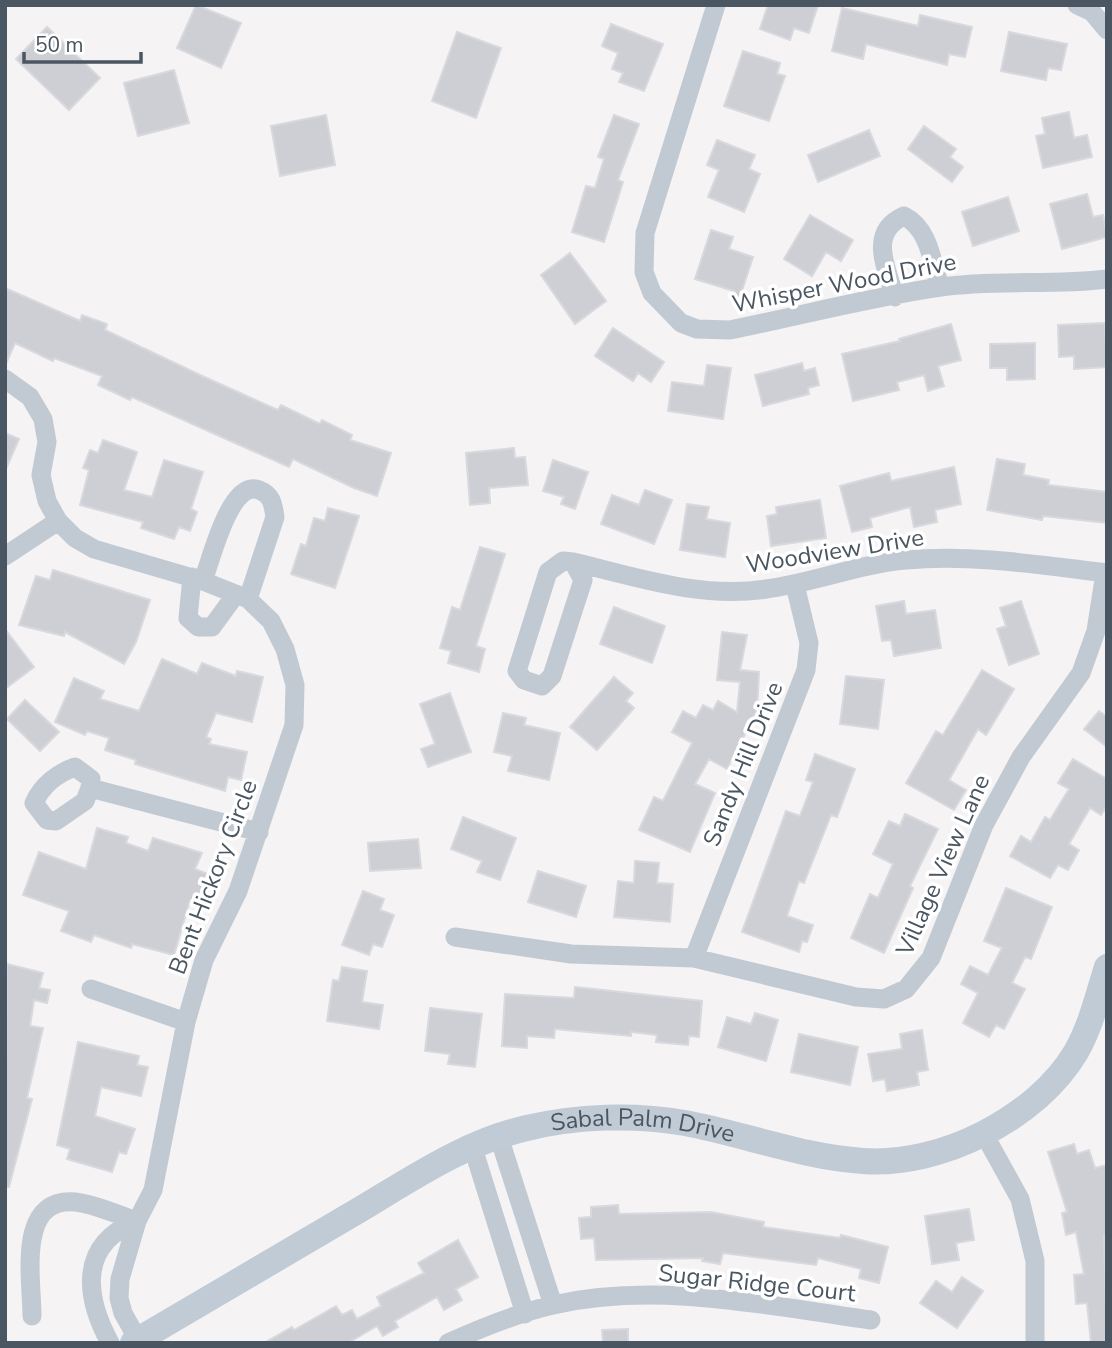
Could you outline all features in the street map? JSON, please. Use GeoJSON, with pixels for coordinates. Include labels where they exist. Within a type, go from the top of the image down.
{"type":"FeatureCollection","features":[{"type":"Feature","properties":{"kind":"street","name":"Whisper Wood Drive"},"geometry":{"type":"LineString","coordinates":[[716,5],[645,233],[644,272],[652,293],[681,323],[697,329],[730,330],[940,287],[983,283],[1079,283],[1107,279]]}},
{"type":"Feature","properties":{"kind":"street"},"geometry":{"type":"LineString","coordinates":[[1077,5],[1092,12],[1107,30]]}},
{"type":"Feature","properties":{"kind":"street"},"geometry":{"type":"LineString","coordinates":[[895,297],[883,255],[882,235],[891,221],[904,216],[914,221],[924,234],[940,287]]}},
{"type":"Feature","properties":{"kind":"street","name":"Bent Hickory Circle"},"geometry":{"type":"LineString","coordinates":[[5,379],[30,397],[43,419],[47,442],[41,475],[47,501],[58,521],[75,538],[94,549],[198,579],[242,597],[271,621],[285,649],[295,685],[294,725],[238,891],[204,960],[186,1022],[153,1190],[138,1221],[120,1279],[119,1298],[135,1341]]}},
{"type":"Feature","properties":{"kind":"street"},"geometry":{"type":"LineString","coordinates":[[254,488],[266,493],[273,502],[275,517],[242,597],[212,627],[198,627],[188,618],[198,579],[232,503],[243,492],[254,488]]}},
{"type":"Feature","properties":{"kind":"street"},"geometry":{"type":"LineString","coordinates":[[5,556],[58,521]]}},
{"type":"Feature","properties":{"kind":"street","name":"Woodview Drive"},"geometry":{"type":"LineString","coordinates":[[573,562],[693,591],[734,592],[795,584],[905,560],[999,560],[1106,573]]}},
{"type":"Feature","properties":{"kind":"street"},"geometry":{"type":"LineString","coordinates":[[563,561],[573,562],[583,580],[552,676],[542,686],[531,684],[517,671],[532,616],[548,572],[563,561]]}},
{"type":"Feature","properties":{"kind":"street","name":"Village View Lane"},"geometry":{"type":"LineString","coordinates":[[454,937],[570,954],[694,958],[856,997],[884,999],[906,989],[931,958],[984,825],[1021,757],[1081,673],[1096,631],[1106,573]]}},
{"type":"Feature","properties":{"kind":"street","name":"Sandy Hill Drive"},"geometry":{"type":"LineString","coordinates":[[694,958],[806,670],[809,643],[795,584]]}},
{"type":"Feature","properties":{"kind":"street"},"geometry":{"type":"LineString","coordinates":[[90,788],[259,832]]}},
{"type":"Feature","properties":{"kind":"street","name":"Sabal Palm Drive"},"geometry":{"type":"LineString","coordinates":[[135,1341],[405,1184],[472,1148],[527,1128],[641,1117],[685,1124],[817,1155],[865,1162],[938,1151],[984,1135],[1012,1118],[1052,1084],[1076,1052],[1091,1020],[1107,967]]}},
{"type":"Feature","properties":{"kind":"street"},"geometry":{"type":"LineString","coordinates":[[91,989],[186,1022]]}},
{"type":"Feature","properties":{"kind":"street"},"geometry":{"type":"LineString","coordinates":[[984,1135],[1020,1199],[1035,1261],[1035,1343]]}},
{"type":"Feature","properties":{"kind":"street"},"geometry":{"type":"LineString","coordinates":[[499,1137],[553,1305]]}},
{"type":"Feature","properties":{"kind":"street"},"geometry":{"type":"LineString","coordinates":[[472,1148],[525,1314]]}},
{"type":"Feature","properties":{"kind":"street"},"geometry":{"type":"LineString","coordinates":[[32,1316],[32,1232],[41,1213],[53,1205],[75,1202],[138,1221]]}},
{"type":"Feature","properties":{"kind":"street"},"geometry":{"type":"LineString","coordinates":[[110,1343],[96,1314],[93,1295],[94,1256],[120,1228],[138,1221]]}},
{"type":"Feature","properties":{"kind":"street","name":"Sugar Ridge Court"},"geometry":{"type":"LineString","coordinates":[[448,1343],[553,1305],[617,1296],[682,1296],[871,1320]]}},
{"type":"Feature","properties":{"kind":"building"},"geometry":{"type":"Polygon","coordinates":[[[196,5],[241,23],[221,68],[177,48],[196,5]]]}},
{"type":"Feature","properties":{"kind":"building"},"geometry":{"type":"Polygon","coordinates":[[[768,5],[818,5],[809,33],[794,28],[790,40],[760,29],[768,5]]]}},
{"type":"Feature","properties":{"kind":"building"},"geometry":{"type":"Polygon","coordinates":[[[842,8],[918,26],[920,15],[972,27],[965,57],[949,54],[947,65],[866,44],[863,59],[832,51],[842,8]]]}},
{"type":"Feature","properties":{"kind":"building"},"geometry":{"type":"Polygon","coordinates":[[[611,24],[663,44],[644,91],[619,82],[623,73],[612,69],[618,53],[602,46],[611,24]]]}},
{"type":"Feature","properties":{"kind":"building"},"geometry":{"type":"Polygon","coordinates":[[[47,27],[100,78],[69,110],[16,59],[47,27]]]}},
{"type":"Feature","properties":{"kind":"building"},"geometry":{"type":"Polygon","coordinates":[[[457,32],[501,48],[476,118],[432,101],[457,32]]]}},
{"type":"Feature","properties":{"kind":"building"},"geometry":{"type":"Polygon","coordinates":[[[1009,32],[1067,44],[1061,70],[1048,68],[1046,80],[1001,71],[1009,32]]]}},
{"type":"Feature","properties":{"kind":"building"},"geometry":{"type":"Polygon","coordinates":[[[743,51],[780,63],[777,74],[785,76],[769,121],[724,106],[743,51]]]}},
{"type":"Feature","properties":{"kind":"building"},"geometry":{"type":"Polygon","coordinates":[[[174,70],[189,123],[138,136],[124,83],[174,70]]]}},
{"type":"Feature","properties":{"kind":"building"},"geometry":{"type":"Polygon","coordinates":[[[1069,112],[1074,138],[1087,135],[1092,157],[1043,168],[1036,136],[1045,134],[1042,118],[1069,112]]]}},
{"type":"Feature","properties":{"kind":"building"},"geometry":{"type":"Polygon","coordinates":[[[326,115],[335,165],[280,176],[271,126],[326,115]]]}},
{"type":"Feature","properties":{"kind":"building"},"geometry":{"type":"Polygon","coordinates":[[[614,115],[639,124],[618,180],[623,182],[604,242],[572,232],[586,186],[595,188],[604,159],[598,157],[614,115]]]}},
{"type":"Feature","properties":{"kind":"building"},"geometry":{"type":"Polygon","coordinates":[[[924,126],[956,149],[950,157],[963,167],[952,182],[908,149],[924,126]]]}},
{"type":"Feature","properties":{"kind":"building"},"geometry":{"type":"Polygon","coordinates":[[[869,130],[880,156],[818,182],[808,155],[869,130]]]}},
{"type":"Feature","properties":{"kind":"building"},"geometry":{"type":"Polygon","coordinates":[[[717,140],[755,155],[749,169],[760,174],[744,212],[708,197],[719,170],[707,165],[717,140]]]}},
{"type":"Feature","properties":{"kind":"building"},"geometry":{"type":"Polygon","coordinates":[[[1087,194],[1093,217],[1103,215],[1107,237],[1062,249],[1050,204],[1087,194]]]}},
{"type":"Feature","properties":{"kind":"building"},"geometry":{"type":"Polygon","coordinates":[[[1008,197],[1019,231],[973,246],[962,212],[1008,197]]]}},
{"type":"Feature","properties":{"kind":"building"},"geometry":{"type":"Polygon","coordinates":[[[810,215],[853,240],[841,261],[826,252],[812,276],[784,259],[810,215]]]}},
{"type":"Feature","properties":{"kind":"building"},"geometry":{"type":"Polygon","coordinates":[[[711,230],[733,237],[729,249],[753,257],[737,306],[734,291],[695,279],[711,230]]]}},
{"type":"Feature","properties":{"kind":"building"},"geometry":{"type":"Polygon","coordinates":[[[570,253],[606,301],[575,324],[541,275],[570,253]]]}},
{"type":"Feature","properties":{"kind":"building"},"geometry":{"type":"Polygon","coordinates":[[[5,288],[80,321],[82,315],[107,324],[105,330],[200,375],[278,410],[281,405],[320,424],[322,420],[352,435],[350,440],[391,453],[377,496],[293,459],[289,467],[132,397],[130,400],[98,385],[102,376],[54,358],[53,361],[15,343],[5,366],[5,288]]]}},
{"type":"Feature","properties":{"kind":"building"},"geometry":{"type":"Polygon","coordinates":[[[1105,323],[1107,367],[1074,369],[1074,356],[1059,357],[1058,325],[1105,323]]]}},
{"type":"Feature","properties":{"kind":"building"},"geometry":{"type":"Polygon","coordinates":[[[951,324],[961,360],[938,366],[944,386],[928,391],[924,375],[897,382],[899,390],[853,401],[842,354],[900,341],[899,339],[951,324]]]}},
{"type":"Feature","properties":{"kind":"building"},"geometry":{"type":"Polygon","coordinates":[[[613,328],[664,362],[651,382],[638,373],[633,381],[595,356],[613,328]]]}},
{"type":"Feature","properties":{"kind":"building"},"geometry":{"type":"Polygon","coordinates":[[[1035,343],[1035,379],[1007,380],[1007,368],[990,368],[990,344],[1035,343]]]}},
{"type":"Feature","properties":{"kind":"building"},"geometry":{"type":"Polygon","coordinates":[[[802,363],[804,371],[815,368],[819,385],[808,388],[809,394],[763,406],[755,375],[802,363]]]}},
{"type":"Feature","properties":{"kind":"building"},"geometry":{"type":"Polygon","coordinates":[[[707,365],[731,368],[723,419],[668,411],[672,382],[704,386],[707,365]]]}},
{"type":"Feature","properties":{"kind":"building"},"geometry":{"type":"Polygon","coordinates":[[[5,433],[19,439],[5,471],[5,433]]]}},
{"type":"Feature","properties":{"kind":"building"},"geometry":{"type":"Polygon","coordinates":[[[103,440],[137,452],[124,490],[152,497],[164,460],[203,472],[191,509],[197,512],[190,531],[179,527],[174,539],[141,528],[143,522],[80,505],[89,470],[83,468],[90,450],[98,453],[103,440]]]}},
{"type":"Feature","properties":{"kind":"building"},"geometry":{"type":"Polygon","coordinates":[[[514,448],[515,458],[525,457],[528,485],[489,488],[490,503],[470,505],[466,453],[514,448]]]}},
{"type":"Feature","properties":{"kind":"building"},"geometry":{"type":"Polygon","coordinates":[[[997,459],[1025,464],[1023,475],[1049,480],[1048,485],[1107,492],[1107,523],[1043,516],[1042,520],[987,510],[997,459]]]}},
{"type":"Feature","properties":{"kind":"building"},"geometry":{"type":"Polygon","coordinates":[[[553,460],[588,472],[575,509],[561,504],[564,497],[543,491],[553,460]]]}},
{"type":"Feature","properties":{"kind":"building"},"geometry":{"type":"Polygon","coordinates":[[[954,467],[961,504],[935,510],[937,522],[914,527],[910,507],[870,518],[872,527],[852,532],[840,486],[889,473],[891,481],[954,467]]]}},
{"type":"Feature","properties":{"kind":"building"},"geometry":{"type":"Polygon","coordinates":[[[645,490],[672,500],[654,544],[601,524],[612,495],[639,505],[645,490]]]}},
{"type":"Feature","properties":{"kind":"building"},"geometry":{"type":"Polygon","coordinates":[[[820,500],[826,538],[771,546],[767,516],[777,514],[776,507],[820,500]]]}},
{"type":"Feature","properties":{"kind":"building"},"geometry":{"type":"Polygon","coordinates":[[[687,504],[709,507],[706,519],[730,523],[725,557],[680,550],[687,504]]]}},
{"type":"Feature","properties":{"kind":"building"},"geometry":{"type":"Polygon","coordinates":[[[328,508],[359,516],[335,588],[291,574],[301,544],[306,546],[314,518],[325,521],[328,508]]]}},
{"type":"Feature","properties":{"kind":"building"},"geometry":{"type":"Polygon","coordinates":[[[480,547],[505,554],[476,646],[485,649],[479,672],[448,663],[451,651],[440,648],[452,607],[460,610],[480,547]]]}},
{"type":"Feature","properties":{"kind":"building"},"geometry":{"type":"Polygon","coordinates":[[[53,570],[150,600],[136,642],[124,664],[65,632],[64,636],[19,625],[36,576],[50,580],[53,570]]]}},
{"type":"Feature","properties":{"kind":"building"},"geometry":{"type":"Polygon","coordinates":[[[904,601],[906,614],[935,610],[941,648],[894,656],[891,640],[882,641],[876,606],[904,601]]]}},
{"type":"Feature","properties":{"kind":"building"},"geometry":{"type":"Polygon","coordinates":[[[1021,601],[1039,654],[1009,665],[997,629],[1006,626],[1000,608],[1021,601]]]}},
{"type":"Feature","properties":{"kind":"building"},"geometry":{"type":"Polygon","coordinates":[[[614,607],[665,626],[652,663],[600,644],[614,607]]]}},
{"type":"Feature","properties":{"kind":"building"},"geometry":{"type":"Polygon","coordinates":[[[5,629],[34,667],[5,689],[5,629]]]}},
{"type":"Feature","properties":{"kind":"building"},"geometry":{"type":"Polygon","coordinates":[[[722,632],[747,635],[740,670],[759,672],[757,711],[727,769],[709,759],[695,784],[715,793],[690,852],[639,830],[654,797],[663,801],[692,743],[672,732],[683,711],[696,718],[703,705],[713,710],[718,701],[737,712],[740,682],[717,680],[722,632]]]}},
{"type":"Feature","properties":{"kind":"building"},"geometry":{"type":"Polygon","coordinates":[[[162,659],[197,674],[202,663],[236,676],[237,671],[263,677],[252,722],[216,713],[206,737],[211,739],[209,744],[247,752],[241,780],[228,777],[225,791],[135,764],[136,760],[105,750],[109,738],[87,731],[85,735],[55,722],[74,678],[104,691],[100,699],[139,711],[162,659]]]}},
{"type":"Feature","properties":{"kind":"building"},"geometry":{"type":"Polygon","coordinates":[[[982,670],[1014,689],[986,735],[978,729],[949,780],[966,790],[954,810],[906,783],[936,731],[943,735],[982,670]]]}},
{"type":"Feature","properties":{"kind":"building"},"geometry":{"type":"Polygon","coordinates":[[[846,676],[884,680],[878,729],[840,724],[846,676]]]}},
{"type":"Feature","properties":{"kind":"building"},"geometry":{"type":"Polygon","coordinates":[[[614,677],[633,693],[626,701],[634,708],[597,750],[570,727],[614,677]]]}},
{"type":"Feature","properties":{"kind":"building"},"geometry":{"type":"Polygon","coordinates":[[[450,693],[471,752],[428,767],[421,749],[435,744],[420,704],[450,693]]]}},
{"type":"Feature","properties":{"kind":"building"},"geometry":{"type":"Polygon","coordinates":[[[25,700],[59,732],[40,751],[7,719],[25,700]]]}},
{"type":"Feature","properties":{"kind":"building"},"geometry":{"type":"Polygon","coordinates":[[[1099,711],[1107,717],[1107,747],[1084,729],[1099,711]]]}},
{"type":"Feature","properties":{"kind":"building"},"geometry":{"type":"Polygon","coordinates":[[[503,713],[526,718],[524,725],[560,733],[549,780],[508,771],[512,756],[494,752],[503,713]]]}},
{"type":"Feature","properties":{"kind":"building"},"geometry":{"type":"Polygon","coordinates":[[[815,754],[855,769],[837,817],[831,815],[804,883],[799,881],[787,916],[813,925],[807,942],[802,941],[799,952],[742,932],[786,811],[800,816],[813,782],[806,780],[815,754]]]}},
{"type":"Feature","properties":{"kind":"building"},"geometry":{"type":"Polygon","coordinates":[[[1073,759],[1107,779],[1107,806],[1101,815],[1090,808],[1069,844],[1079,850],[1068,870],[1058,865],[1050,878],[1010,856],[1021,836],[1031,842],[1045,817],[1050,820],[1069,789],[1058,783],[1073,759]]]}},
{"type":"Feature","properties":{"kind":"building"},"geometry":{"type":"Polygon","coordinates":[[[905,814],[938,829],[910,886],[913,888],[884,953],[851,938],[870,894],[878,898],[893,864],[873,854],[889,821],[900,826],[905,814]]]}},
{"type":"Feature","properties":{"kind":"building"},"geometry":{"type":"Polygon","coordinates":[[[463,817],[516,838],[500,880],[477,872],[482,861],[451,849],[463,817]]]}},
{"type":"Feature","properties":{"kind":"building"},"geometry":{"type":"Polygon","coordinates":[[[97,828],[128,837],[126,843],[148,851],[153,838],[202,853],[195,869],[208,874],[197,903],[190,900],[174,955],[132,944],[131,948],[94,935],[91,942],[61,931],[69,911],[23,895],[39,852],[86,869],[97,828]]]}},
{"type":"Feature","properties":{"kind":"building"},"geometry":{"type":"Polygon","coordinates":[[[418,839],[421,868],[370,871],[368,843],[418,839]]]}},
{"type":"Feature","properties":{"kind":"building"},"geometry":{"type":"Polygon","coordinates":[[[635,861],[659,863],[657,883],[673,884],[670,922],[614,917],[618,881],[634,883],[635,861]]]}},
{"type":"Feature","properties":{"kind":"building"},"geometry":{"type":"Polygon","coordinates":[[[538,871],[586,886],[576,917],[528,902],[538,871]]]}},
{"type":"Feature","properties":{"kind":"building"},"geometry":{"type":"Polygon","coordinates":[[[1006,888],[1052,907],[1031,959],[1025,957],[1012,983],[1025,989],[1004,1029],[996,1025],[989,1037],[963,1023],[978,993],[961,984],[970,966],[988,975],[1002,948],[984,941],[1006,888]]]}},
{"type":"Feature","properties":{"kind":"building"},"geometry":{"type":"Polygon","coordinates":[[[363,891],[384,899],[380,910],[394,915],[382,947],[373,944],[369,955],[342,945],[363,891]]]}},
{"type":"Feature","properties":{"kind":"building"},"geometry":{"type":"Polygon","coordinates":[[[7,964],[43,973],[39,988],[50,990],[47,1003],[34,1000],[30,1026],[43,1028],[27,1098],[32,1099],[9,1187],[5,1187],[7,964]]]}},
{"type":"Feature","properties":{"kind":"building"},"geometry":{"type":"Polygon","coordinates":[[[342,967],[367,971],[362,1002],[383,1005],[379,1029],[327,1021],[333,980],[339,981],[342,967]]]}},
{"type":"Feature","properties":{"kind":"building"},"geometry":{"type":"Polygon","coordinates":[[[575,987],[702,1001],[699,1037],[689,1036],[688,1045],[656,1042],[657,1035],[631,1032],[631,1036],[555,1029],[554,1038],[527,1036],[527,1048],[502,1046],[505,994],[574,998],[575,987]]]}},
{"type":"Feature","properties":{"kind":"building"},"geometry":{"type":"Polygon","coordinates":[[[430,1008],[482,1014],[475,1067],[448,1064],[450,1054],[425,1051],[430,1008]]]}},
{"type":"Feature","properties":{"kind":"building"},"geometry":{"type":"Polygon","coordinates":[[[755,1013],[778,1020],[766,1061],[718,1047],[727,1017],[751,1024],[755,1013]]]}},
{"type":"Feature","properties":{"kind":"building"},"geometry":{"type":"Polygon","coordinates":[[[922,1030],[928,1070],[917,1072],[919,1085],[887,1091],[885,1079],[873,1081],[868,1054],[902,1049],[900,1034],[922,1030]]]}},
{"type":"Feature","properties":{"kind":"building"},"geometry":{"type":"Polygon","coordinates":[[[799,1034],[858,1047],[850,1085],[791,1072],[799,1034]]]}},
{"type":"Feature","properties":{"kind":"building"},"geometry":{"type":"Polygon","coordinates":[[[78,1042],[139,1056],[137,1065],[148,1067],[141,1096],[101,1087],[95,1116],[135,1129],[126,1154],[119,1152],[112,1172],[67,1159],[70,1149],[57,1145],[78,1042]]]}},
{"type":"Feature","properties":{"kind":"building"},"geometry":{"type":"Polygon","coordinates":[[[1074,1144],[1077,1154],[1089,1150],[1095,1168],[1107,1165],[1107,1235],[1104,1235],[1107,1343],[1091,1343],[1087,1303],[1076,1304],[1074,1275],[1084,1274],[1076,1232],[1066,1235],[1062,1213],[1067,1212],[1048,1152],[1074,1144]]]}},
{"type":"Feature","properties":{"kind":"building"},"geometry":{"type":"Polygon","coordinates":[[[618,1205],[619,1214],[711,1212],[764,1222],[763,1227],[840,1238],[841,1235],[888,1247],[879,1283],[859,1278],[861,1269],[818,1258],[816,1265],[723,1253],[720,1264],[702,1261],[703,1258],[596,1260],[594,1238],[581,1239],[579,1218],[591,1217],[591,1207],[618,1205]]]}},
{"type":"Feature","properties":{"kind":"building"},"geometry":{"type":"Polygon","coordinates":[[[969,1209],[974,1240],[956,1243],[959,1260],[932,1264],[925,1216],[969,1209]]]}},
{"type":"Feature","properties":{"kind":"building"},"geometry":{"type":"Polygon","coordinates":[[[458,1240],[478,1277],[456,1289],[462,1300],[444,1310],[437,1297],[395,1321],[398,1327],[383,1336],[377,1326],[348,1343],[264,1343],[292,1327],[294,1330],[336,1306],[342,1315],[352,1310],[357,1319],[381,1306],[377,1297],[424,1273],[418,1263],[458,1240]]]}},
{"type":"Feature","properties":{"kind":"building"},"geometry":{"type":"Polygon","coordinates":[[[962,1277],[983,1291],[957,1328],[920,1303],[936,1281],[952,1292],[962,1277]]]}},
{"type":"Feature","properties":{"kind":"building"},"geometry":{"type":"Polygon","coordinates":[[[628,1329],[628,1343],[603,1343],[602,1330],[628,1329]]]}}]}
